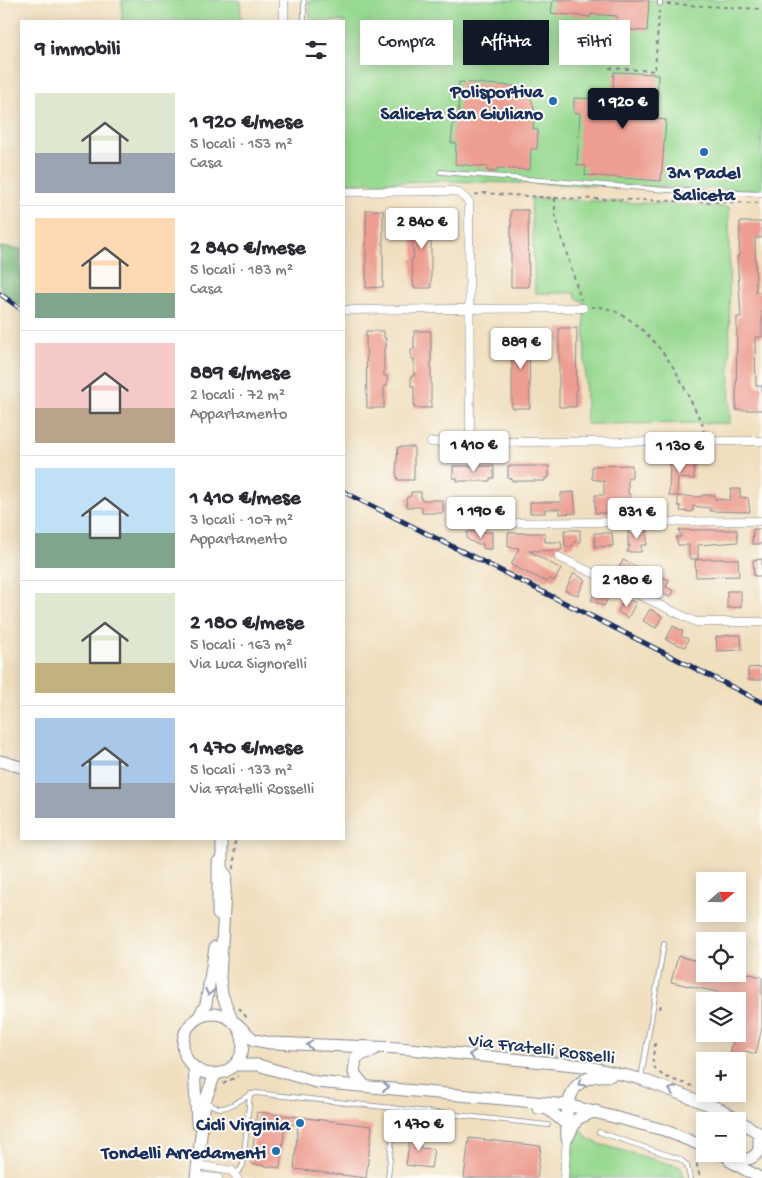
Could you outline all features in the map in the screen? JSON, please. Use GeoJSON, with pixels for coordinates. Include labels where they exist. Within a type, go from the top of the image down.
{"type":"FeatureCollection","features":[{"type":"Feature","properties":{"kind":"street"},"geometry":{"type":"LineString","coordinates":[[284,0],[284,20]]}},
{"type":"Feature","properties":{"kind":"street"},"geometry":{"type":"LineString","coordinates":[[345,192],[453,191],[465,198],[470,209],[470,442]]}},
{"type":"Feature","properties":{"kind":"street"},"geometry":{"type":"LineString","coordinates":[[345,310],[583,308]]}},
{"type":"Feature","properties":{"kind":"street"},"geometry":{"type":"LineString","coordinates":[[431,442],[762,441]]}},
{"type":"Feature","properties":{"kind":"street"},"geometry":{"type":"LineString","coordinates":[[459,523],[762,521]]}},
{"type":"Feature","properties":{"kind":"street"},"geometry":{"type":"LineString","coordinates":[[559,557],[696,622],[762,622]]}},
{"type":"Feature","properties":{"kind":"street"},"geometry":{"type":"LineString","coordinates":[[0,761],[20,767]]}},
{"type":"Feature","properties":{"kind":"street"},"geometry":{"type":"LineString","coordinates":[[218,840],[216,942],[206,1004],[198,1018],[187,1028],[183,1044],[187,1058],[194,1067],[201,1071],[215,1074],[235,1065],[258,1065],[316,1082],[567,1105],[664,1130],[696,1144]]}},
{"type":"Feature","properties":{"kind":"street"},"geometry":{"type":"LineString","coordinates":[[222,840],[222,870],[230,873]]}},
{"type":"Feature","properties":{"kind":"street"},"geometry":{"type":"LineString","coordinates":[[227,840],[230,873],[220,978],[222,994],[242,1036],[243,1044],[240,1057],[235,1065]]}},
{"type":"Feature","properties":{"kind":"street"},"geometry":{"type":"LineString","coordinates":[[198,1018],[216,1014],[234,1022]]}},
{"type":"Feature","properties":{"kind":"street","name":"Via Fratelli Rosselli"},"geometry":{"type":"LineString","coordinates":[[234,1022],[254,1040],[271,1043],[398,1048],[585,1066],[641,1079],[720,1109],[761,1134],[759,1150],[752,1158],[746,1159]]}},
{"type":"Feature","properties":{"kind":"street","name":"Via Fratelli Rosselli"},"geometry":{"type":"LineString","coordinates":[[364,1085],[354,1073],[356,1057],[368,1051],[398,1048]]}},
{"type":"Feature","properties":{"kind":"street"},"geometry":{"type":"LineString","coordinates":[[194,1067],[198,1150]]}},
{"type":"Feature","properties":{"kind":"street"},"geometry":{"type":"LineString","coordinates":[[196,1173],[205,1101],[215,1074]]}},
{"type":"Feature","properties":{"kind":"street"},"geometry":{"type":"LineString","coordinates":[[564,1178],[567,1105],[574,1088],[583,1079],[599,1075],[641,1079]]}},
{"type":"Feature","properties":{"kind":"street"},"geometry":{"type":"LineString","coordinates":[[487,1097],[491,1102],[548,1109],[566,1124]]}},
{"type":"Feature","properties":{"kind":"street"},"geometry":{"type":"LineString","coordinates":[[567,1138],[577,1119],[596,1111]]}},
{"type":"Feature","properties":{"kind":"street","name":"Via Fratelli Rosselli"},"geometry":{"type":"LineString","coordinates":[[733,1162],[760,1178]]}},
{"type":"Feature","properties":{"kind":"street"},"geometry":{"type":"LineString","coordinates":[[196,1173],[232,1171],[236,1176]]}},
{"type":"Feature","properties":{"kind":"street"},"geometry":{"type":"LineString","coordinates":[[196,1173],[218,1178]]}},
{"type":"Feature","properties":{"kind":"lane"},"geometry":{"type":"LineString","coordinates":[[304,0],[304,20]]}},
{"type":"Feature","properties":{"kind":"lane"},"geometry":{"type":"LineString","coordinates":[[440,172],[658,189],[762,194]]}},
{"type":"Feature","properties":{"kind":"lane"},"geometry":{"type":"LineString","coordinates":[[641,1079],[664,944]]}},
{"type":"Feature","properties":{"kind":"lane"},"geometry":{"type":"LineString","coordinates":[[236,1176],[243,1165],[250,1094]]}},
{"type":"Feature","properties":{"kind":"lane"},"geometry":{"type":"LineString","coordinates":[[205,1101],[214,1107],[229,1108],[250,1094],[266,1094],[548,1125]]}},
{"type":"Feature","properties":{"kind":"lane"},"geometry":{"type":"LineString","coordinates":[[388,1178],[396,1109]]}},
{"type":"Feature","properties":{"kind":"lane"},"geometry":{"type":"LineString","coordinates":[[599,1132],[680,1159],[687,1165],[690,1178]]}},
{"type":"Feature","properties":{"kind":"path"},"geometry":{"type":"LineString","coordinates":[[608,68],[655,71],[660,2],[762,9]]}},
{"type":"Feature","properties":{"kind":"path"},"geometry":{"type":"LineString","coordinates":[[465,198],[482,193],[555,198],[762,203]]}},
{"type":"Feature","properties":{"kind":"path"},"geometry":{"type":"LineString","coordinates":[[555,198],[555,215],[583,308],[596,307],[616,313],[633,323],[652,341],[673,368],[702,423],[707,441]]}},
{"type":"Feature","properties":{"kind":"path"},"geometry":{"type":"LineString","coordinates":[[230,873],[235,840]]}},
{"type":"Feature","properties":{"kind":"path"},"geometry":{"type":"LineString","coordinates":[[660,1010],[662,1001]]}},
{"type":"Feature","properties":{"kind":"path"},"geometry":{"type":"LineString","coordinates":[[236,1004],[250,1022]]}},
{"type":"Feature","properties":{"kind":"path"},"geometry":{"type":"LineString","coordinates":[[655,1040],[653,1063],[661,1074],[696,1088]]}},
{"type":"Feature","properties":{"kind":"path"},"geometry":{"type":"LineString","coordinates":[[644,1062],[653,1063]]}},
{"type":"Feature","properties":{"kind":"path"},"geometry":{"type":"LineString","coordinates":[[696,1162],[700,1178]]}},
{"type":"Feature","properties":{"kind":"green space"},"geometry":{"type":"Polygon","coordinates":[[[122,0],[240,0],[241,20],[122,20],[122,0]]]}},
{"type":"Feature","properties":{"kind":"green space","name":"Polisportiva Saliceta San Giuliano"},"geometry":{"type":"Polygon","coordinates":[[[309,0],[762,0],[762,190],[442,181],[345,183],[345,20],[310,20],[309,0]]]}},
{"type":"Feature","properties":{"kind":"green space"},"geometry":{"type":"Polygon","coordinates":[[[531,198],[729,207],[730,423],[586,424],[584,302],[576,298],[575,293],[535,293],[531,198]]]}},
{"type":"Feature","properties":{"kind":"green space"},"geometry":{"type":"Polygon","coordinates":[[[0,247],[20,249],[20,305],[0,291],[0,247]]]}},
{"type":"Feature","properties":{"kind":"green space"},"geometry":{"type":"Polygon","coordinates":[[[582,1130],[587,1138],[599,1144],[681,1167],[684,1178],[570,1178],[574,1140],[582,1130]]]}},
{"type":"Feature","properties":{"kind":"building"},"geometry":{"type":"Polygon","coordinates":[[[553,0],[649,0],[647,31],[630,30],[630,20],[617,20],[617,16],[591,14],[591,17],[551,13],[553,0]]]}},
{"type":"Feature","properties":{"kind":"building"},"geometry":{"type":"Polygon","coordinates":[[[614,72],[658,74],[657,119],[666,120],[661,181],[585,175],[586,166],[577,165],[580,113],[574,113],[574,98],[612,100],[614,72]]]}},
{"type":"Feature","properties":{"kind":"building"},"geometry":{"type":"Polygon","coordinates":[[[459,82],[526,87],[534,108],[533,129],[538,130],[537,149],[531,149],[530,170],[497,168],[497,172],[487,171],[487,167],[455,164],[456,143],[451,143],[453,123],[458,123],[459,82]]]}},
{"type":"Feature","properties":{"kind":"building"},"geometry":{"type":"Polygon","coordinates":[[[366,210],[383,210],[383,287],[366,288],[366,210]]]}},
{"type":"Feature","properties":{"kind":"building"},"geometry":{"type":"Polygon","coordinates":[[[511,210],[528,210],[529,287],[511,287],[511,210]]]}},
{"type":"Feature","properties":{"kind":"building"},"geometry":{"type":"Polygon","coordinates":[[[414,211],[431,211],[431,288],[414,288],[411,259],[414,259],[411,232],[414,233],[414,211]]]}},
{"type":"Feature","properties":{"kind":"building"},"geometry":{"type":"Polygon","coordinates":[[[740,222],[762,222],[762,238],[755,238],[756,292],[762,292],[762,337],[755,337],[756,386],[762,386],[762,410],[736,410],[737,317],[741,317],[737,256],[739,256],[740,222]]]}},
{"type":"Feature","properties":{"kind":"building"},"geometry":{"type":"Polygon","coordinates":[[[559,328],[577,328],[576,407],[559,407],[559,328]]]}},
{"type":"Feature","properties":{"kind":"building"},"geometry":{"type":"Polygon","coordinates":[[[529,330],[530,408],[512,408],[512,331],[529,330]]]}},
{"type":"Feature","properties":{"kind":"building"},"geometry":{"type":"Polygon","coordinates":[[[366,331],[384,331],[384,338],[386,338],[384,376],[387,376],[387,386],[384,386],[384,408],[367,408],[366,331]]]}},
{"type":"Feature","properties":{"kind":"building"},"geometry":{"type":"Polygon","coordinates":[[[414,331],[431,331],[431,408],[414,408],[414,386],[411,386],[411,376],[414,376],[414,359],[411,359],[411,349],[414,349],[414,331]]]}},
{"type":"Feature","properties":{"kind":"building"},"geometry":{"type":"Polygon","coordinates":[[[398,447],[414,447],[414,480],[398,480],[396,473],[398,447]]]}},
{"type":"Feature","properties":{"kind":"building"},"geometry":{"type":"Polygon","coordinates":[[[670,461],[694,462],[694,479],[678,478],[677,496],[669,496],[670,461]]]}},
{"type":"Feature","properties":{"kind":"building"},"geometry":{"type":"Polygon","coordinates":[[[632,465],[632,478],[628,478],[628,494],[630,494],[630,500],[642,500],[642,513],[595,513],[595,495],[604,495],[604,481],[592,479],[592,466],[632,465]]]}},
{"type":"Feature","properties":{"kind":"building"},"geometry":{"type":"Polygon","coordinates":[[[453,466],[494,466],[494,478],[490,478],[490,481],[457,481],[457,478],[453,478],[453,466]]]}},
{"type":"Feature","properties":{"kind":"building"},"geometry":{"type":"Polygon","coordinates":[[[508,466],[549,466],[549,478],[545,478],[545,481],[512,481],[512,479],[508,478],[508,466]]]}},
{"type":"Feature","properties":{"kind":"building"},"geometry":{"type":"Polygon","coordinates":[[[731,489],[740,489],[740,497],[748,498],[750,512],[710,511],[710,508],[693,506],[692,512],[680,511],[681,506],[678,506],[678,496],[701,497],[702,495],[715,495],[715,499],[730,500],[731,489]]]}},
{"type":"Feature","properties":{"kind":"building"},"geometry":{"type":"Polygon","coordinates":[[[411,492],[421,492],[421,500],[443,500],[443,513],[422,513],[422,507],[407,507],[406,498],[411,496],[411,492]]]}},
{"type":"Feature","properties":{"kind":"building"},"geometry":{"type":"Polygon","coordinates":[[[574,492],[576,513],[560,514],[560,509],[545,509],[545,513],[530,513],[530,502],[561,502],[561,493],[574,492]]]}},
{"type":"Feature","properties":{"kind":"building"},"geometry":{"type":"Polygon","coordinates":[[[460,500],[475,500],[475,514],[461,514],[460,500]]]}},
{"type":"Feature","properties":{"kind":"building"},"geometry":{"type":"Polygon","coordinates":[[[753,529],[762,529],[762,544],[752,544],[753,529]]]}},
{"type":"Feature","properties":{"kind":"building"},"geometry":{"type":"Polygon","coordinates":[[[564,530],[580,530],[580,543],[575,541],[572,547],[565,547],[564,530]]]}},
{"type":"Feature","properties":{"kind":"building"},"geometry":{"type":"Polygon","coordinates":[[[628,530],[647,530],[647,545],[641,545],[641,552],[627,552],[630,545],[628,546],[628,530]]]}},
{"type":"Feature","properties":{"kind":"building"},"geometry":{"type":"Polygon","coordinates":[[[679,530],[737,530],[738,542],[698,545],[698,559],[689,559],[689,545],[678,545],[676,537],[681,537],[679,530]]]}},
{"type":"Feature","properties":{"kind":"building"},"geometry":{"type":"Polygon","coordinates":[[[467,532],[492,532],[492,549],[483,548],[483,544],[476,544],[467,539],[467,532]]]}},
{"type":"Feature","properties":{"kind":"building"},"geometry":{"type":"Polygon","coordinates":[[[508,533],[545,533],[545,542],[561,542],[562,550],[529,551],[561,569],[554,581],[549,578],[547,582],[511,565],[519,548],[508,547],[508,533]]]}},
{"type":"Feature","properties":{"kind":"building"},"geometry":{"type":"Polygon","coordinates":[[[594,533],[612,533],[613,546],[595,547],[594,533]]]}},
{"type":"Feature","properties":{"kind":"building"},"geometry":{"type":"Polygon","coordinates":[[[738,559],[739,576],[696,577],[695,560],[738,559]]]}},
{"type":"Feature","properties":{"kind":"building"},"geometry":{"type":"Polygon","coordinates":[[[762,559],[762,576],[754,576],[753,560],[762,559]]]}},
{"type":"Feature","properties":{"kind":"building"},"geometry":{"type":"Polygon","coordinates":[[[623,560],[638,567],[631,581],[616,574],[623,560]]]}},
{"type":"Feature","properties":{"kind":"building"},"geometry":{"type":"Polygon","coordinates":[[[574,573],[585,580],[578,595],[565,591],[574,573]]]}},
{"type":"Feature","properties":{"kind":"building"},"geometry":{"type":"Polygon","coordinates":[[[655,574],[669,580],[666,587],[674,591],[670,597],[648,588],[655,574]]]}},
{"type":"Feature","properties":{"kind":"building"},"geometry":{"type":"Polygon","coordinates":[[[597,588],[610,594],[604,606],[591,600],[597,588]]]}},
{"type":"Feature","properties":{"kind":"building"},"geometry":{"type":"Polygon","coordinates":[[[727,591],[741,591],[741,607],[727,608],[727,591]]]}},
{"type":"Feature","properties":{"kind":"building"},"geometry":{"type":"Polygon","coordinates":[[[625,598],[636,603],[628,618],[618,612],[625,598]]]}},
{"type":"Feature","properties":{"kind":"building"},"geometry":{"type":"Polygon","coordinates":[[[650,609],[662,616],[656,628],[643,621],[650,609]]]}},
{"type":"Feature","properties":{"kind":"building"},"geometry":{"type":"Polygon","coordinates":[[[673,626],[683,631],[681,636],[688,639],[685,647],[666,640],[673,626]]]}},
{"type":"Feature","properties":{"kind":"building"},"geometry":{"type":"Polygon","coordinates":[[[741,635],[742,650],[717,651],[716,637],[741,635]]]}},
{"type":"Feature","properties":{"kind":"building"},"geometry":{"type":"Polygon","coordinates":[[[762,667],[762,680],[748,680],[748,668],[762,667]]]}},
{"type":"Feature","properties":{"kind":"building"},"geometry":{"type":"Polygon","coordinates":[[[678,956],[696,961],[696,982],[746,982],[746,973],[762,977],[762,1027],[756,1054],[745,1051],[730,1052],[733,1042],[746,1042],[746,992],[717,992],[671,982],[678,956]]]}},
{"type":"Feature","properties":{"kind":"building"},"geometry":{"type":"Polygon","coordinates":[[[257,1112],[372,1126],[366,1178],[294,1169],[298,1125],[285,1124],[280,1168],[251,1164],[257,1112]]]}},
{"type":"Feature","properties":{"kind":"building"},"geometry":{"type":"Polygon","coordinates":[[[411,1130],[421,1131],[420,1148],[434,1149],[431,1168],[406,1165],[411,1130]]]}},
{"type":"Feature","properties":{"kind":"building"},"geometry":{"type":"Polygon","coordinates":[[[469,1138],[541,1146],[537,1178],[464,1178],[469,1138]]]}},
{"type":"Feature","properties":{"kind":"railway"},"geometry":{"type":"LineString","coordinates":[[0,294],[20,308]]}},
{"type":"Feature","properties":{"kind":"railway"},"geometry":{"type":"LineString","coordinates":[[345,493],[762,702]]}},
{"type":"Feature","properties":{"kind":"place","name":"Polisportiva Saliceta San Giuliano"},"geometry":{"type":"Point","coordinates":[553,101]}},
{"type":"Feature","properties":{"kind":"place","name":"3M Padel Saliceta"},"geometry":{"type":"Point","coordinates":[704,152]}},
{"type":"Feature","properties":{"kind":"place","name":"Cicli Virginia"},"geometry":{"type":"Point","coordinates":[300,1123]}},
{"type":"Feature","properties":{"kind":"place","name":"Tondelli Arredamenti"},"geometry":{"type":"Point","coordinates":[276,1151]}}]}
